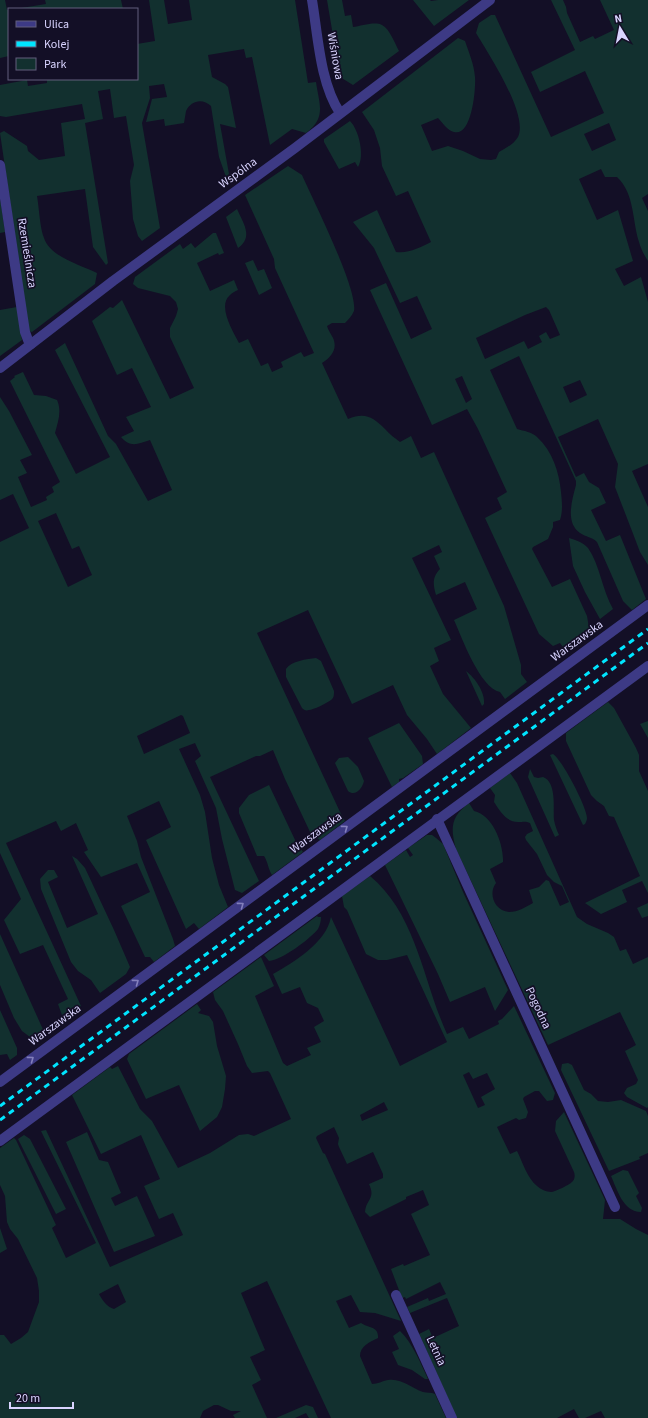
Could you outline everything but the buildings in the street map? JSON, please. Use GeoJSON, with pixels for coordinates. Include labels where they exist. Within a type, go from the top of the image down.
{"type":"FeatureCollection","features":[{"type":"Feature","properties":{"kind":"street","name":"Wiśniowa"},"geometry":{"type":"LineString","coordinates":[[312,0],[326,81],[330,95],[340,113]]}},
{"type":"Feature","properties":{"kind":"street","name":"Wspólna"},"geometry":{"type":"LineString","coordinates":[[0,368],[113,281],[490,0]]}},
{"type":"Feature","properties":{"kind":"street","name":"Rzemieślnicza"},"geometry":{"type":"LineString","coordinates":[[0,165],[26,336],[31,344]]}},
{"type":"Feature","properties":{"kind":"street","name":"Warszawska"},"geometry":{"type":"LineString","coordinates":[[0,1082],[648,605]]}},
{"type":"Feature","properties":{"kind":"street"},"geometry":{"type":"LineString","coordinates":[[0,1141],[437,819],[648,666]]}},
{"type":"Feature","properties":{"kind":"street","name":"Pogodna"},"geometry":{"type":"LineString","coordinates":[[437,819],[615,1207]]}},
{"type":"Feature","properties":{"kind":"street","name":"Letnia"},"geometry":{"type":"LineString","coordinates":[[396,1295],[452,1418]]}},
{"type":"Feature","properties":{"kind":"green space"},"geometry":{"type":"Polygon","coordinates":[[[0,0],[5,0],[8,10],[8,56],[0,58],[0,0]]]}},
{"type":"Feature","properties":{"kind":"green space"},"geometry":{"type":"Polygon","coordinates":[[[45,0],[121,0],[123,8],[21,8],[46,4],[45,0]]]}},
{"type":"Feature","properties":{"kind":"green space"},"geometry":{"type":"Polygon","coordinates":[[[149,0],[164,0],[168,24],[192,20],[189,0],[295,0],[308,83],[316,82],[320,104],[317,121],[306,133],[292,129],[270,145],[252,57],[246,58],[244,49],[208,55],[212,77],[228,87],[236,128],[220,124],[229,174],[226,177],[219,157],[211,106],[208,103],[201,101],[194,102],[186,111],[184,123],[165,126],[164,119],[146,122],[152,99],[167,97],[164,84],[149,86],[150,98],[142,123],[160,228],[142,241],[138,236],[133,219],[130,181],[134,165],[126,116],[114,118],[110,89],[98,91],[103,119],[85,123],[108,263],[106,265],[93,247],[85,189],[37,196],[42,229],[47,245],[67,260],[97,273],[95,284],[32,332],[29,331],[0,133],[4,131],[27,146],[28,151],[39,160],[65,156],[61,123],[85,119],[82,104],[6,117],[0,116],[0,85],[27,80],[28,86],[47,83],[47,80],[138,80],[138,44],[155,41],[149,0]]]}},
{"type":"Feature","properties":{"kind":"green space"},"geometry":{"type":"Polygon","coordinates":[[[327,0],[342,0],[345,16],[351,15],[353,27],[376,23],[385,27],[390,33],[399,51],[353,85],[340,77],[327,0]]]}},
{"type":"Feature","properties":{"kind":"green space"},"geometry":{"type":"Polygon","coordinates":[[[413,0],[431,1],[469,0],[434,26],[413,0]]]}},
{"type":"Feature","properties":{"kind":"green space"},"geometry":{"type":"Polygon","coordinates":[[[551,0],[563,0],[580,42],[593,36],[595,39],[614,30],[600,0],[648,0],[648,194],[642,198],[648,211],[648,261],[640,245],[630,199],[623,184],[617,177],[605,177],[601,169],[579,179],[597,220],[618,210],[633,261],[615,269],[624,286],[641,277],[648,302],[648,464],[632,471],[648,507],[648,565],[640,552],[615,487],[618,464],[598,419],[558,437],[576,477],[584,473],[589,482],[599,488],[606,503],[591,510],[606,541],[620,535],[646,599],[632,610],[623,601],[597,542],[580,533],[575,529],[572,523],[571,511],[576,481],[519,356],[490,370],[517,429],[535,435],[543,443],[557,470],[562,499],[561,517],[560,520],[553,522],[553,527],[548,539],[532,549],[552,587],[570,579],[587,616],[589,628],[585,633],[563,647],[560,643],[553,646],[539,634],[485,518],[502,509],[497,498],[507,492],[478,429],[467,409],[432,425],[370,290],[386,283],[411,339],[432,329],[417,296],[400,303],[374,248],[353,222],[377,210],[396,252],[410,251],[431,242],[408,191],[396,196],[382,166],[380,148],[374,130],[362,112],[458,38],[465,41],[474,72],[474,101],[469,120],[460,132],[450,130],[438,118],[421,125],[432,151],[448,146],[480,159],[496,159],[499,152],[510,146],[518,137],[520,127],[518,114],[506,84],[476,33],[479,23],[491,15],[495,15],[551,137],[604,113],[585,71],[540,92],[531,72],[575,50],[551,0]],[[609,123],[584,134],[592,151],[616,140],[609,123]],[[546,307],[476,338],[485,359],[524,341],[528,349],[542,342],[539,336],[546,332],[550,339],[560,335],[549,310],[546,307]],[[462,376],[455,379],[466,403],[472,399],[462,376]],[[580,380],[563,387],[570,403],[587,395],[580,380]]]}},
{"type":"Feature","properties":{"kind":"green space"},"geometry":{"type":"Polygon","coordinates":[[[350,121],[356,130],[360,143],[360,162],[358,167],[355,162],[339,169],[324,142],[324,139],[350,121]]]}},
{"type":"Feature","properties":{"kind":"green space"},"geometry":{"type":"Polygon","coordinates":[[[288,166],[302,175],[342,265],[353,300],[354,311],[345,323],[332,323],[327,326],[335,346],[331,355],[322,363],[348,419],[364,416],[373,419],[400,442],[411,436],[421,458],[434,452],[504,606],[521,665],[521,674],[527,682],[505,699],[500,692],[486,682],[479,672],[472,661],[454,620],[477,609],[465,582],[436,595],[434,581],[437,572],[440,569],[434,556],[442,552],[439,545],[412,558],[451,640],[434,648],[439,661],[430,666],[443,694],[471,728],[437,754],[427,739],[407,715],[393,685],[352,704],[308,610],[257,633],[345,821],[320,840],[311,834],[273,750],[210,777],[259,881],[242,893],[235,890],[216,808],[195,761],[201,756],[195,743],[179,749],[200,795],[205,812],[212,858],[219,885],[228,907],[199,929],[194,923],[186,929],[146,840],[171,827],[159,801],[127,816],[175,946],[154,962],[150,957],[145,957],[121,906],[150,892],[137,863],[101,877],[84,852],[88,850],[76,823],[61,831],[56,821],[6,843],[81,1006],[63,1018],[58,1004],[68,999],[43,945],[20,954],[4,920],[21,899],[0,853],[0,542],[29,528],[13,494],[0,500],[0,397],[32,455],[20,460],[27,473],[18,477],[31,507],[47,500],[46,497],[54,492],[52,487],[60,482],[10,381],[15,377],[14,376],[23,372],[34,395],[46,396],[57,400],[59,412],[55,433],[76,474],[110,457],[55,350],[65,343],[108,436],[116,444],[148,501],[172,490],[150,440],[138,444],[131,444],[121,437],[134,431],[126,417],[151,407],[132,368],[117,375],[92,321],[110,307],[113,308],[122,300],[170,399],[194,388],[170,337],[170,328],[178,309],[176,302],[170,296],[138,288],[133,284],[135,277],[180,244],[183,249],[191,243],[195,248],[213,233],[216,233],[224,253],[219,255],[218,253],[197,263],[210,291],[234,280],[238,290],[230,295],[226,300],[225,305],[227,319],[239,343],[248,339],[261,366],[268,363],[272,372],[283,367],[281,362],[301,352],[304,357],[314,353],[275,268],[274,259],[245,195],[288,166]],[[56,513],[38,521],[68,587],[92,575],[79,546],[72,549],[56,513]],[[181,715],[137,736],[144,754],[190,733],[183,716],[181,715]]]}},
{"type":"Feature","properties":{"kind":"green space"},"geometry":{"type":"Polygon","coordinates":[[[0,197],[5,232],[0,233],[0,197]]]}},
{"type":"Feature","properties":{"kind":"green space"},"geometry":{"type":"Polygon","coordinates":[[[237,209],[246,230],[243,244],[238,248],[226,217],[237,209]]]}},
{"type":"Feature","properties":{"kind":"green space"},"geometry":{"type":"Polygon","coordinates":[[[253,260],[258,271],[264,269],[272,288],[259,295],[245,263],[253,260]]]}},
{"type":"Feature","properties":{"kind":"green space"},"geometry":{"type":"Polygon","coordinates":[[[17,307],[22,340],[0,356],[0,310],[17,307]]]}},
{"type":"Feature","properties":{"kind":"green space"},"geometry":{"type":"Polygon","coordinates":[[[569,538],[584,544],[588,548],[613,609],[600,619],[573,566],[569,538]]]}},
{"type":"Feature","properties":{"kind":"green space"},"geometry":{"type":"Polygon","coordinates":[[[316,658],[321,661],[334,691],[334,696],[331,700],[314,709],[304,710],[286,677],[286,669],[295,662],[316,658]]]}},
{"type":"Feature","properties":{"kind":"green space"},"geometry":{"type":"Polygon","coordinates":[[[466,671],[473,677],[481,690],[484,699],[484,704],[482,706],[466,671]]]}},
{"type":"Feature","properties":{"kind":"green space"},"geometry":{"type":"Polygon","coordinates":[[[608,702],[614,708],[636,748],[639,755],[639,771],[648,791],[648,893],[642,881],[622,890],[627,902],[601,914],[585,903],[640,876],[614,817],[609,816],[604,806],[591,795],[566,741],[566,733],[608,702]]]}},
{"type":"Feature","properties":{"kind":"green space"},"geometry":{"type":"Polygon","coordinates":[[[648,721],[648,738],[640,724],[648,721]]]}},
{"type":"Feature","properties":{"kind":"green space"},"geometry":{"type":"Polygon","coordinates":[[[399,723],[422,756],[423,764],[403,778],[399,779],[399,782],[392,787],[368,738],[399,723]]]}},
{"type":"Feature","properties":{"kind":"green space"},"geometry":{"type":"Polygon","coordinates":[[[553,754],[568,774],[583,804],[587,820],[583,825],[550,755],[553,754]]]}},
{"type":"Feature","properties":{"kind":"green space"},"geometry":{"type":"Polygon","coordinates":[[[348,757],[358,767],[364,781],[362,787],[356,793],[351,793],[348,791],[335,763],[339,758],[348,757]]]}},
{"type":"Feature","properties":{"kind":"green space"},"geometry":{"type":"Polygon","coordinates":[[[530,769],[534,777],[543,777],[550,784],[553,796],[554,820],[559,835],[555,837],[528,777],[530,769]]]}},
{"type":"Feature","properties":{"kind":"green space"},"geometry":{"type":"Polygon","coordinates":[[[510,773],[517,783],[577,917],[587,924],[614,937],[620,951],[626,949],[633,964],[648,957],[647,1108],[627,1097],[624,1093],[627,1088],[636,1084],[638,1080],[625,1051],[636,1045],[620,1012],[548,1045],[456,849],[453,834],[455,818],[469,803],[474,811],[487,818],[492,824],[502,847],[503,862],[490,869],[496,883],[493,896],[496,905],[504,911],[509,912],[522,909],[533,903],[529,890],[539,887],[546,880],[549,881],[560,906],[569,902],[562,886],[554,882],[547,875],[537,854],[526,840],[525,837],[527,834],[533,831],[530,823],[514,822],[510,820],[494,802],[495,795],[490,788],[510,773]]]}},
{"type":"Feature","properties":{"kind":"green space"},"geometry":{"type":"Polygon","coordinates":[[[269,785],[296,842],[303,852],[272,875],[264,856],[257,856],[239,813],[239,808],[249,795],[269,785]]]}},
{"type":"Feature","properties":{"kind":"green space"},"geometry":{"type":"Polygon","coordinates":[[[427,835],[432,835],[443,844],[463,892],[508,990],[495,1011],[485,987],[450,1002],[385,865],[406,850],[410,857],[413,855],[408,848],[427,835]]]}},
{"type":"Feature","properties":{"kind":"green space"},"geometry":{"type":"Polygon","coordinates":[[[72,856],[85,868],[130,967],[126,974],[100,993],[91,980],[78,971],[71,962],[41,889],[40,879],[48,870],[54,870],[58,877],[48,882],[67,928],[98,914],[72,856]]]}},
{"type":"Feature","properties":{"kind":"green space"},"geometry":{"type":"Polygon","coordinates":[[[370,876],[386,892],[409,929],[447,1034],[463,1027],[469,1039],[499,1024],[498,1021],[502,1019],[514,1006],[555,1093],[553,1100],[547,1101],[539,1091],[535,1091],[524,1097],[523,1099],[528,1112],[526,1118],[519,1120],[516,1118],[497,1127],[510,1154],[517,1151],[530,1179],[538,1187],[544,1190],[553,1192],[572,1182],[575,1175],[574,1172],[555,1131],[556,1121],[564,1112],[605,1200],[603,1219],[620,1219],[648,1235],[648,1418],[605,1418],[601,1411],[585,1418],[579,1418],[574,1409],[557,1418],[457,1418],[419,1334],[429,1329],[433,1338],[459,1326],[447,1298],[410,1313],[407,1307],[428,1298],[429,1301],[446,1294],[440,1282],[406,1299],[405,1297],[402,1298],[391,1269],[403,1264],[404,1266],[430,1255],[411,1214],[429,1205],[423,1190],[406,1197],[406,1199],[370,1217],[365,1212],[371,1196],[369,1184],[383,1178],[383,1174],[373,1152],[347,1164],[339,1147],[339,1138],[334,1127],[316,1138],[323,1153],[325,1154],[401,1321],[375,1313],[360,1312],[351,1295],[336,1301],[349,1328],[361,1323],[377,1331],[378,1338],[364,1347],[360,1353],[372,1384],[388,1380],[398,1380],[423,1392],[435,1394],[446,1418],[331,1418],[267,1281],[241,1293],[265,1350],[250,1357],[261,1380],[252,1385],[267,1418],[235,1418],[233,1415],[241,1411],[231,1411],[218,1405],[214,1405],[203,1411],[200,1418],[0,1418],[0,1335],[4,1335],[11,1344],[28,1332],[39,1302],[39,1291],[37,1278],[18,1239],[10,1229],[7,1222],[5,1196],[0,1185],[0,1148],[14,1138],[16,1140],[56,1225],[52,1228],[66,1258],[96,1243],[41,1131],[46,1130],[110,1267],[183,1235],[173,1213],[159,1219],[144,1186],[160,1179],[141,1135],[101,1154],[72,1095],[110,1067],[112,1069],[118,1066],[140,1109],[152,1121],[178,1168],[210,1153],[239,1135],[248,1134],[254,1136],[291,1119],[270,1073],[268,1071],[252,1073],[247,1066],[223,1011],[215,1000],[213,992],[261,957],[274,986],[255,996],[283,1063],[287,1066],[311,1055],[307,1048],[321,1042],[314,1027],[324,1021],[318,1008],[307,1003],[300,987],[282,994],[273,974],[308,951],[323,935],[331,917],[400,1066],[447,1042],[407,955],[387,960],[378,960],[366,954],[347,910],[344,907],[342,896],[370,876]],[[469,1072],[463,1075],[478,1108],[485,1105],[481,1097],[495,1089],[487,1073],[473,1079],[469,1072]],[[384,1102],[360,1115],[362,1121],[388,1110],[384,1102]],[[118,1284],[99,1294],[109,1307],[114,1309],[126,1302],[118,1284]]]}},
{"type":"Feature","properties":{"kind":"green space"},"geometry":{"type":"Polygon","coordinates":[[[648,903],[648,916],[642,918],[637,908],[648,903]]]}},
{"type":"Feature","properties":{"kind":"green space"},"geometry":{"type":"Polygon","coordinates":[[[317,916],[321,917],[318,929],[302,943],[275,960],[269,961],[264,955],[317,916]]]}},
{"type":"Feature","properties":{"kind":"green space"},"geometry":{"type":"Polygon","coordinates":[[[0,934],[45,1034],[38,1039],[30,1037],[22,1031],[14,1018],[0,985],[0,934]]]}},
{"type":"Feature","properties":{"kind":"green space"},"geometry":{"type":"Polygon","coordinates":[[[197,1004],[201,1010],[198,1013],[209,1016],[213,1022],[217,1046],[226,1076],[222,1107],[217,1117],[200,1131],[179,1085],[146,1099],[127,1059],[129,1054],[197,1004]]]}},
{"type":"Feature","properties":{"kind":"green space"},"geometry":{"type":"Polygon","coordinates":[[[0,1010],[17,1048],[17,1055],[10,1060],[7,1054],[0,1055],[0,1010]]]}},
{"type":"Feature","properties":{"kind":"green space"},"geometry":{"type":"Polygon","coordinates":[[[568,1063],[572,1065],[584,1090],[598,1101],[608,1102],[621,1100],[646,1111],[648,1116],[648,1153],[639,1157],[640,1159],[609,1171],[561,1070],[562,1064],[568,1063]]]}},
{"type":"Feature","properties":{"kind":"green space"},"geometry":{"type":"Polygon","coordinates":[[[87,1132],[99,1160],[108,1162],[121,1193],[111,1198],[115,1206],[137,1196],[155,1236],[114,1252],[66,1142],[87,1132]]]}},
{"type":"Feature","properties":{"kind":"green space"},"geometry":{"type":"Polygon","coordinates":[[[24,1135],[30,1139],[66,1209],[56,1214],[18,1139],[24,1135]]]}},
{"type":"Feature","properties":{"kind":"green space"},"geometry":{"type":"Polygon","coordinates":[[[623,1170],[628,1171],[639,1193],[636,1196],[642,1208],[641,1212],[635,1211],[625,1204],[611,1176],[623,1170]]]}},
{"type":"Feature","properties":{"kind":"green space"},"geometry":{"type":"Polygon","coordinates":[[[0,1228],[7,1249],[0,1253],[0,1228]]]}},
{"type":"Feature","properties":{"kind":"green space"},"geometry":{"type":"Polygon","coordinates":[[[400,1331],[412,1347],[428,1379],[425,1379],[412,1370],[398,1365],[392,1352],[399,1349],[393,1336],[400,1331]]]}},
{"type":"Feature","properties":{"kind":"green space"},"geometry":{"type":"Polygon","coordinates":[[[306,1405],[313,1407],[318,1418],[309,1418],[306,1413],[295,1418],[276,1418],[306,1405]]]}},
{"type":"Feature","properties":{"kind":"railway"},"geometry":{"type":"LineString","coordinates":[[0,1106],[648,629]]}},
{"type":"Feature","properties":{"kind":"railway"},"geometry":{"type":"LineString","coordinates":[[0,1120],[648,643]]}}]}
